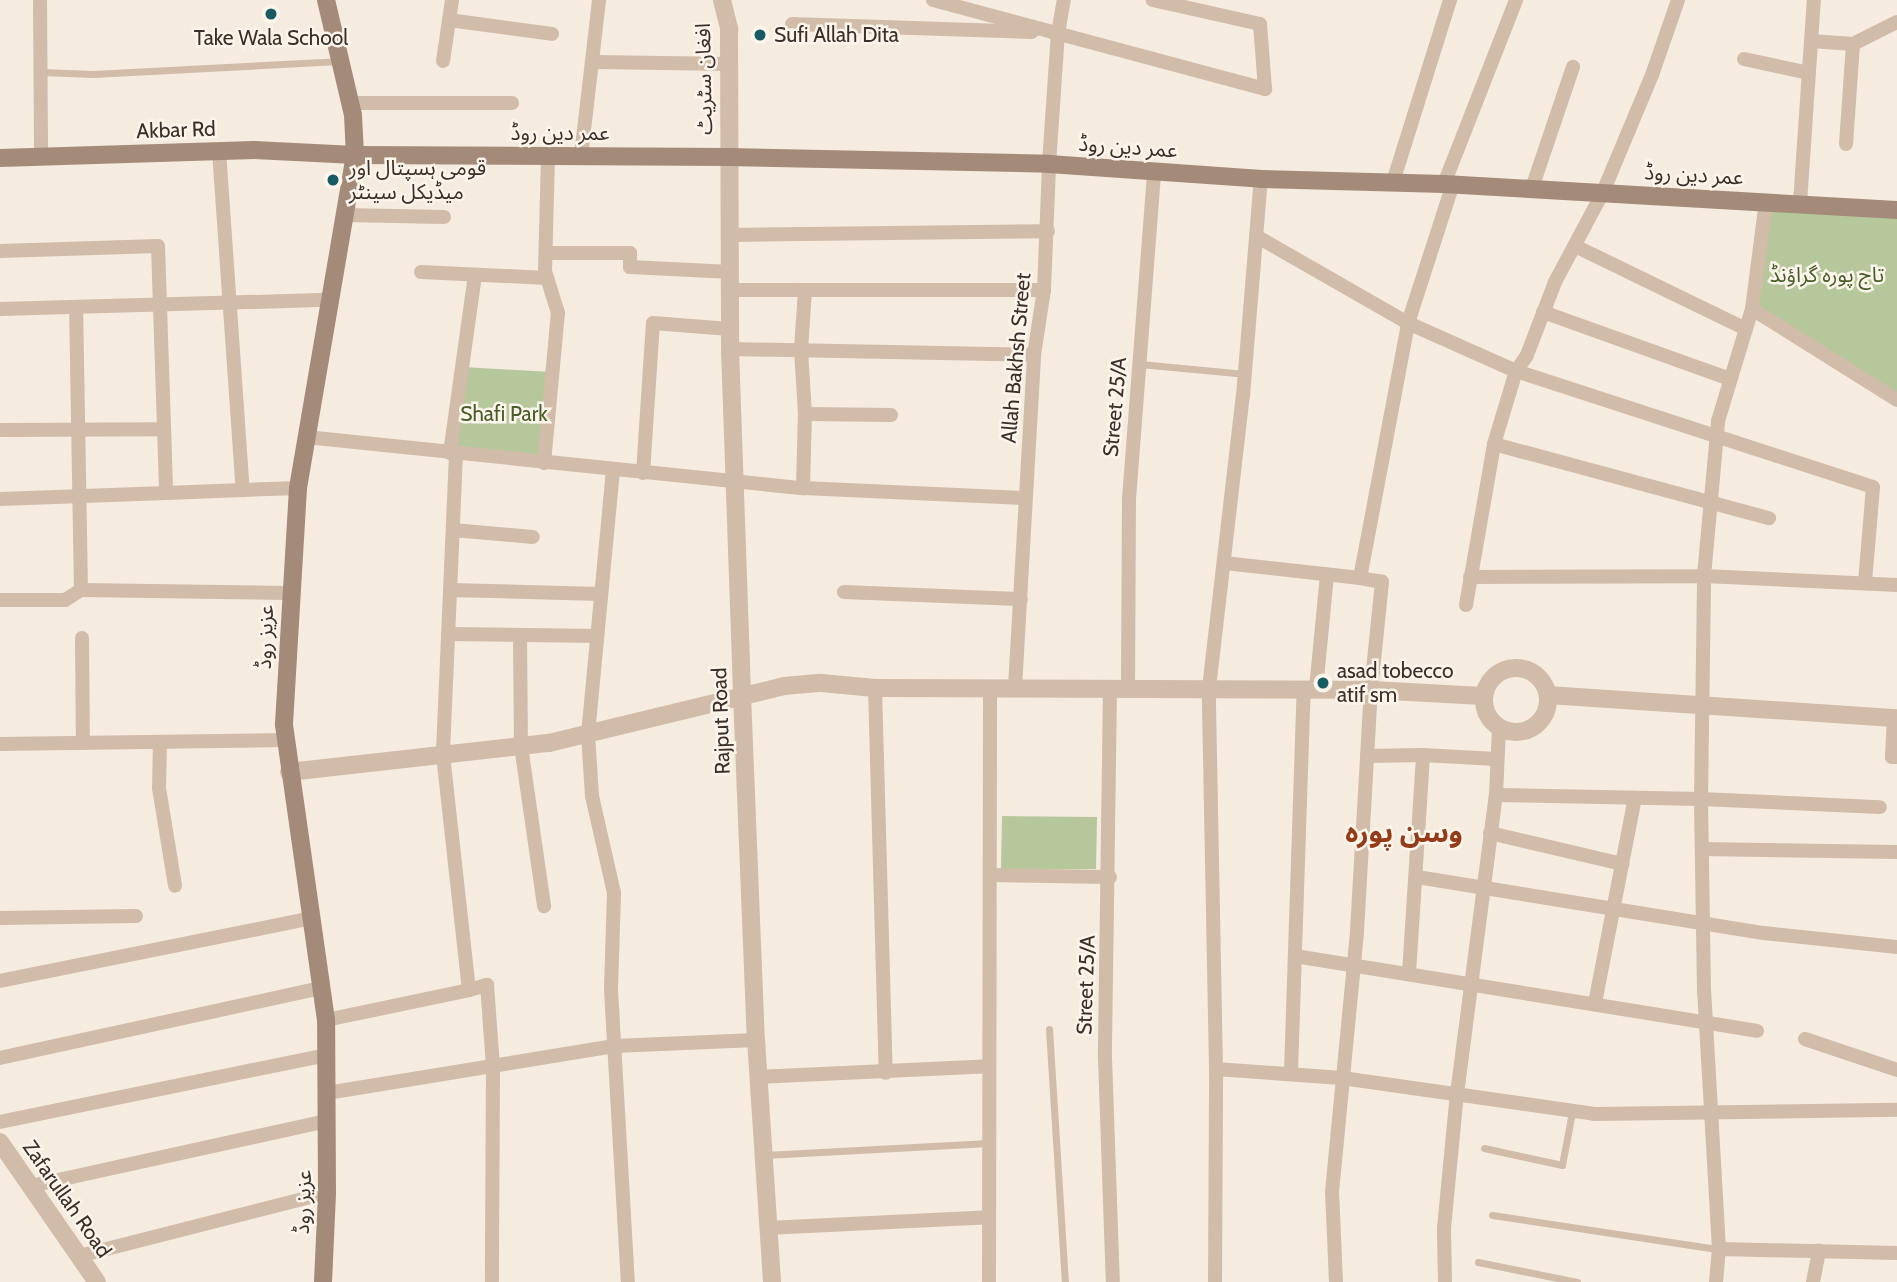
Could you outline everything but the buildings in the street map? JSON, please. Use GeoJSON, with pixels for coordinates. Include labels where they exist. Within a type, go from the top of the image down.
{"type":"FeatureCollection","features":[{"type":"Feature","properties":{"kind":"main road","name":"عزیز روڈ"},"geometry":{"type":"LineString","coordinates":[[323,1282],[327,1193],[326,1020],[286,740],[289,593],[298,488],[355,155],[350,103],[326,0]]}},
{"type":"Feature","properties":{"kind":"main road","name":"Akbar Rd"},"geometry":{"type":"LineString","coordinates":[[0,158],[219,151],[355,155]]}},
{"type":"Feature","properties":{"kind":"main road","name":"عمر دین روڈ"},"geometry":{"type":"LineString","coordinates":[[355,155],[728,157],[1049,164],[1261,179],[1532,188],[1897,210]]}},
{"type":"Feature","properties":{"kind":"street"},"geometry":{"type":"LineString","coordinates":[[40,0],[41,158]]}},
{"type":"Feature","properties":{"kind":"street"},"geometry":{"type":"LineString","coordinates":[[443,61],[452,0]]}},
{"type":"Feature","properties":{"kind":"street"},"geometry":{"type":"LineString","coordinates":[[581,156],[594,62],[599,0]]}},
{"type":"Feature","properties":{"kind":"street"},"geometry":{"type":"LineString","coordinates":[[933,0],[1265,89],[1260,24],[1153,0]]}},
{"type":"Feature","properties":{"kind":"street","name":"Allah Bakhsh Street"},"geometry":{"type":"LineString","coordinates":[[1015,687],[1034,355],[1044,290],[1058,33],[1064,0]]}},
{"type":"Feature","properties":{"kind":"street"},"geometry":{"type":"LineString","coordinates":[[1393,182],[1450,0]]}},
{"type":"Feature","properties":{"kind":"street"},"geometry":{"type":"LineString","coordinates":[[1466,605],[1494,444],[1516,371],[1527,355],[1543,312],[1603,192],[1652,75],[1678,0]]}},
{"type":"Feature","properties":{"kind":"street"},"geometry":{"type":"LineString","coordinates":[[1800,203],[1814,0]]}},
{"type":"Feature","properties":{"kind":"street","name":"افغان سٹریٹ"},"geometry":{"type":"LineString","coordinates":[[718,2],[729,29],[728,157]]}},
{"type":"Feature","properties":{"kind":"street"},"geometry":{"type":"LineString","coordinates":[[1360,578],[1408,323],[1448,184],[1510,2]]}},
{"type":"Feature","properties":{"kind":"street"},"geometry":{"type":"LineString","coordinates":[[449,20],[552,34]]}},
{"type":"Feature","properties":{"kind":"street"},"geometry":{"type":"LineString","coordinates":[[1811,41],[1853,44],[1897,22]]}},
{"type":"Feature","properties":{"kind":"street"},"geometry":{"type":"LineString","coordinates":[[792,24],[1058,33]]}},
{"type":"Feature","properties":{"kind":"street"},"geometry":{"type":"LineString","coordinates":[[1846,144],[1853,44]]}},
{"type":"Feature","properties":{"kind":"street"},"geometry":{"type":"LineString","coordinates":[[1744,59],[1809,73]]}},
{"type":"Feature","properties":{"kind":"street"},"geometry":{"type":"LineString","coordinates":[[594,62],[729,64]]}},
{"type":"Feature","properties":{"kind":"street"},"geometry":{"type":"LineString","coordinates":[[1532,188],[1573,67]]}},
{"type":"Feature","properties":{"kind":"street"},"geometry":{"type":"LineString","coordinates":[[350,103],[512,103]]}},
{"type":"Feature","properties":{"kind":"street"},"geometry":{"type":"LineString","coordinates":[[219,151],[243,490]]}},
{"type":"Feature","properties":{"kind":"street"},"geometry":{"type":"LineString","coordinates":[[544,463],[558,313],[547,278],[548,156]]}},
{"type":"Feature","properties":{"kind":"street","name":"Rajput Road"},"geometry":{"type":"LineString","coordinates":[[728,157],[731,235],[730,349],[737,481],[742,695],[756,1040],[772,1282]]}},
{"type":"Feature","properties":{"kind":"street","name":"Street 25/A"},"geometry":{"type":"LineString","coordinates":[[1128,689],[1129,499],[1154,172]]}},
{"type":"Feature","properties":{"kind":"street"},"geometry":{"type":"LineString","coordinates":[[1215,1282],[1216,1069],[1209,688],[1245,374],[1261,179]]}},
{"type":"Feature","properties":{"kind":"street"},"geometry":{"type":"LineString","coordinates":[[1716,1282],[1719,1250],[1703,922],[1700,705],[1704,576],[1716,436],[1752,309],[1766,201]]}},
{"type":"Feature","properties":{"kind":"street"},"geometry":{"type":"LineString","coordinates":[[344,215],[444,217]]}},
{"type":"Feature","properties":{"kind":"street"},"geometry":{"type":"LineString","coordinates":[[731,235],[1048,231]]}},
{"type":"Feature","properties":{"kind":"street"},"geometry":{"type":"LineString","coordinates":[[1256,236],[1408,323],[1516,371],[1873,487],[1865,583]]}},
{"type":"Feature","properties":{"kind":"street"},"geometry":{"type":"LineString","coordinates":[[0,251],[158,246],[166,493]]}},
{"type":"Feature","properties":{"kind":"street"},"geometry":{"type":"LineString","coordinates":[[1575,246],[1746,329]]}},
{"type":"Feature","properties":{"kind":"street"},"geometry":{"type":"LineString","coordinates":[[546,253],[629,253],[630,267],[805,290],[1044,290]]}},
{"type":"Feature","properties":{"kind":"street"},"geometry":{"type":"LineString","coordinates":[[421,272],[547,278]]}},
{"type":"Feature","properties":{"kind":"street"},"geometry":{"type":"LineString","coordinates":[[469,990],[443,755],[453,530],[453,453],[475,275]]}},
{"type":"Feature","properties":{"kind":"street"},"geometry":{"type":"LineString","coordinates":[[803,488],[805,414],[802,350],[805,290]]}},
{"type":"Feature","properties":{"kind":"street"},"geometry":{"type":"LineString","coordinates":[[0,309],[329,300]]}},
{"type":"Feature","properties":{"kind":"street"},"geometry":{"type":"LineString","coordinates":[[76,307],[81,590]]}},
{"type":"Feature","properties":{"kind":"street"},"geometry":{"type":"LineString","coordinates":[[1752,309],[1897,400]]}},
{"type":"Feature","properties":{"kind":"street"},"geometry":{"type":"LineString","coordinates":[[1543,312],[1730,379]]}},
{"type":"Feature","properties":{"kind":"street"},"geometry":{"type":"LineString","coordinates":[[643,473],[653,324],[730,329]]}},
{"type":"Feature","properties":{"kind":"street"},"geometry":{"type":"LineString","coordinates":[[730,349],[1034,355]]}},
{"type":"Feature","properties":{"kind":"street"},"geometry":{"type":"LineString","coordinates":[[805,414],[891,415]]}},
{"type":"Feature","properties":{"kind":"street"},"geometry":{"type":"LineString","coordinates":[[0,430],[164,429]]}},
{"type":"Feature","properties":{"kind":"street"},"geometry":{"type":"LineString","coordinates":[[306,437],[803,488],[1025,498]]}},
{"type":"Feature","properties":{"kind":"street"},"geometry":{"type":"LineString","coordinates":[[1494,444],[1769,518]]}},
{"type":"Feature","properties":{"kind":"street"},"geometry":{"type":"LineString","coordinates":[[613,470],[588,734],[592,796],[614,892],[611,990],[628,1282]]}},
{"type":"Feature","properties":{"kind":"street"},"geometry":{"type":"LineString","coordinates":[[0,499],[298,488]]}},
{"type":"Feature","properties":{"kind":"street"},"geometry":{"type":"LineString","coordinates":[[453,530],[533,537]]}},
{"type":"Feature","properties":{"kind":"street"},"geometry":{"type":"LineString","coordinates":[[1224,563],[1382,582],[1371,690],[1353,965],[1332,1192],[1336,1282]]}},
{"type":"Feature","properties":{"kind":"street"},"geometry":{"type":"LineString","coordinates":[[1291,1072],[1310,689],[1327,575]]}},
{"type":"Feature","properties":{"kind":"street"},"geometry":{"type":"LineString","coordinates":[[1470,577],[1704,576],[1897,585]]}},
{"type":"Feature","properties":{"kind":"street"},"geometry":{"type":"LineString","coordinates":[[0,600],[65,600],[81,590],[289,593]]}},
{"type":"Feature","properties":{"kind":"street"},"geometry":{"type":"LineString","coordinates":[[450,590],[601,594]]}},
{"type":"Feature","properties":{"kind":"street"},"geometry":{"type":"LineString","coordinates":[[844,592],[1021,598]]}},
{"type":"Feature","properties":{"kind":"street"},"geometry":{"type":"LineString","coordinates":[[448,634],[597,636]]}},
{"type":"Feature","properties":{"kind":"street"},"geometry":{"type":"LineString","coordinates":[[520,635],[521,746],[544,906]]}},
{"type":"Feature","properties":{"kind":"street"},"geometry":{"type":"LineString","coordinates":[[82,638],[83,743]]}},
{"type":"Feature","properties":{"kind":"street"},"geometry":{"type":"LineString","coordinates":[[1518,667],[1540,678],[1548,695],[1546,711],[1537,724],[1514,732],[1499,728],[1487,714],[1483,696],[1495,675],[1518,667]]}},
{"type":"Feature","properties":{"kind":"street"},"geometry":{"type":"LineString","coordinates":[[289,772],[521,746],[588,734],[784,686],[821,683],[875,688],[1310,689],[1483,696]]}},
{"type":"Feature","properties":{"kind":"street"},"geometry":{"type":"LineString","coordinates":[[989,1282],[990,687]]}},
{"type":"Feature","properties":{"kind":"street"},"geometry":{"type":"LineString","coordinates":[[875,688],[886,1073]]}},
{"type":"Feature","properties":{"kind":"street","name":"Street 25/A"},"geometry":{"type":"LineString","coordinates":[[1110,688],[1110,877],[1105,1058],[1113,1282]]}},
{"type":"Feature","properties":{"kind":"street"},"geometry":{"type":"LineString","coordinates":[[1548,695],[1895,718],[1892,757],[1897,757]]}},
{"type":"Feature","properties":{"kind":"street"},"geometry":{"type":"LineString","coordinates":[[1445,1282],[1444,1228],[1457,1094],[1496,795],[1499,728]]}},
{"type":"Feature","properties":{"kind":"street"},"geometry":{"type":"LineString","coordinates":[[0,744],[286,740]]}},
{"type":"Feature","properties":{"kind":"street"},"geometry":{"type":"LineString","coordinates":[[160,742],[159,789],[175,886]]}},
{"type":"Feature","properties":{"kind":"street"},"geometry":{"type":"LineString","coordinates":[[1367,756],[1423,754],[1496,759]]}},
{"type":"Feature","properties":{"kind":"street"},"geometry":{"type":"LineString","coordinates":[[1409,973],[1423,754]]}},
{"type":"Feature","properties":{"kind":"street"},"geometry":{"type":"LineString","coordinates":[[1496,795],[1701,799],[1880,807]]}},
{"type":"Feature","properties":{"kind":"street"},"geometry":{"type":"LineString","coordinates":[[1595,1003],[1635,798]]}},
{"type":"Feature","properties":{"kind":"street"},"geometry":{"type":"LineString","coordinates":[[1490,833],[1622,864]]}},
{"type":"Feature","properties":{"kind":"street"},"geometry":{"type":"LineString","coordinates":[[1702,849],[1897,852]]}},
{"type":"Feature","properties":{"kind":"street"},"geometry":{"type":"LineString","coordinates":[[990,875],[1110,877]]}},
{"type":"Feature","properties":{"kind":"street"},"geometry":{"type":"LineString","coordinates":[[1417,877],[1763,933],[1897,947]]}},
{"type":"Feature","properties":{"kind":"street"},"geometry":{"type":"LineString","coordinates":[[0,918],[136,916]]}},
{"type":"Feature","properties":{"kind":"street"},"geometry":{"type":"LineString","coordinates":[[0,981],[313,918]]}},
{"type":"Feature","properties":{"kind":"street"},"geometry":{"type":"LineString","coordinates":[[1295,956],[1470,982],[1757,1031]]}},
{"type":"Feature","properties":{"kind":"street"},"geometry":{"type":"LineString","coordinates":[[326,1020],[487,985],[493,1066],[492,1282]]}},
{"type":"Feature","properties":{"kind":"street"},"geometry":{"type":"LineString","coordinates":[[0,1058],[322,988]]}},
{"type":"Feature","properties":{"kind":"street"},"geometry":{"type":"LineString","coordinates":[[1805,1039],[1897,1070]]}},
{"type":"Feature","properties":{"kind":"street"},"geometry":{"type":"LineString","coordinates":[[327,1093],[614,1046],[756,1040]]}},
{"type":"Feature","properties":{"kind":"street"},"geometry":{"type":"LineString","coordinates":[[0,1122],[327,1055]]}},
{"type":"Feature","properties":{"kind":"street"},"geometry":{"type":"LineString","coordinates":[[759,1076],[886,1073],[989,1066]]}},
{"type":"Feature","properties":{"kind":"street"},"geometry":{"type":"LineString","coordinates":[[1216,1069],[1291,1072],[1342,1078],[1572,1112],[1711,1114],[1897,1110]]}},
{"type":"Feature","properties":{"kind":"street"},"geometry":{"type":"LineString","coordinates":[[30,1186],[327,1121]]}},
{"type":"Feature","properties":{"kind":"street","name":"Zafarullah Road"},"geometry":{"type":"LineString","coordinates":[[0,1142],[97,1282]]}},
{"type":"Feature","properties":{"kind":"street"},"geometry":{"type":"LineString","coordinates":[[79,1256],[327,1193]]}},
{"type":"Feature","properties":{"kind":"street"},"geometry":{"type":"LineString","coordinates":[[768,1228],[989,1217]]}},
{"type":"Feature","properties":{"kind":"street"},"geometry":{"type":"LineString","coordinates":[[1719,1250],[1897,1253]]}},
{"type":"Feature","properties":{"kind":"street"},"geometry":{"type":"LineString","coordinates":[[1814,1282],[1819,1251]]}},
{"type":"Feature","properties":{"kind":"lane"},"geometry":{"type":"LineString","coordinates":[[41,72],[93,74],[340,61]]}},
{"type":"Feature","properties":{"kind":"lane"},"geometry":{"type":"LineString","coordinates":[[1140,363],[1245,374]]}},
{"type":"Feature","properties":{"kind":"lane"},"geometry":{"type":"LineString","coordinates":[[1049,1029],[1065,1282]]}},
{"type":"Feature","properties":{"kind":"lane"},"geometry":{"type":"LineString","coordinates":[[1484,1148],[1562,1166],[1572,1112]]}},
{"type":"Feature","properties":{"kind":"lane"},"geometry":{"type":"LineString","coordinates":[[765,1155],[989,1143]]}},
{"type":"Feature","properties":{"kind":"lane"},"geometry":{"type":"LineString","coordinates":[[1492,1214],[1719,1250]]}},
{"type":"Feature","properties":{"kind":"lane"},"geometry":{"type":"LineString","coordinates":[[1478,1262],[1577,1282]]}},
{"type":"Feature","properties":{"kind":"green space","name":"تاج پورہ گراؤنڈ"},"geometry":{"type":"Polygon","coordinates":[[[1766,201],[1897,213],[1897,400],[1752,309],[1766,201]]]}},
{"type":"Feature","properties":{"kind":"green space","name":"Shafi Park"},"geometry":{"type":"Polygon","coordinates":[[[463,367],[552,372],[544,463],[450,453],[463,367]]]}},
{"type":"Feature","properties":{"kind":"green space"},"geometry":{"type":"Polygon","coordinates":[[[1002,816],[1097,817],[1096,869],[1001,869],[1002,816]]]}},
{"type":"Feature","properties":{"kind":"place","name":"Take Wala School"},"geometry":{"type":"Point","coordinates":[271,14]}},
{"type":"Feature","properties":{"kind":"place","name":"Sufi Allah Dita"},"geometry":{"type":"Point","coordinates":[760,35]}},
{"type":"Feature","properties":{"kind":"place","name":"قومی ہسپتال اور میڈیکل سینٹر"},"geometry":{"type":"Point","coordinates":[333,180]}},
{"type":"Feature","properties":{"kind":"place","name":"asad tobecco atif sm"},"geometry":{"type":"Point","coordinates":[1323,683]}},
{"type":"Feature","properties":{"kind":"district","name":"وسن پورہ"},"geometry":{"type":"Point","coordinates":[1404,832]}}]}
